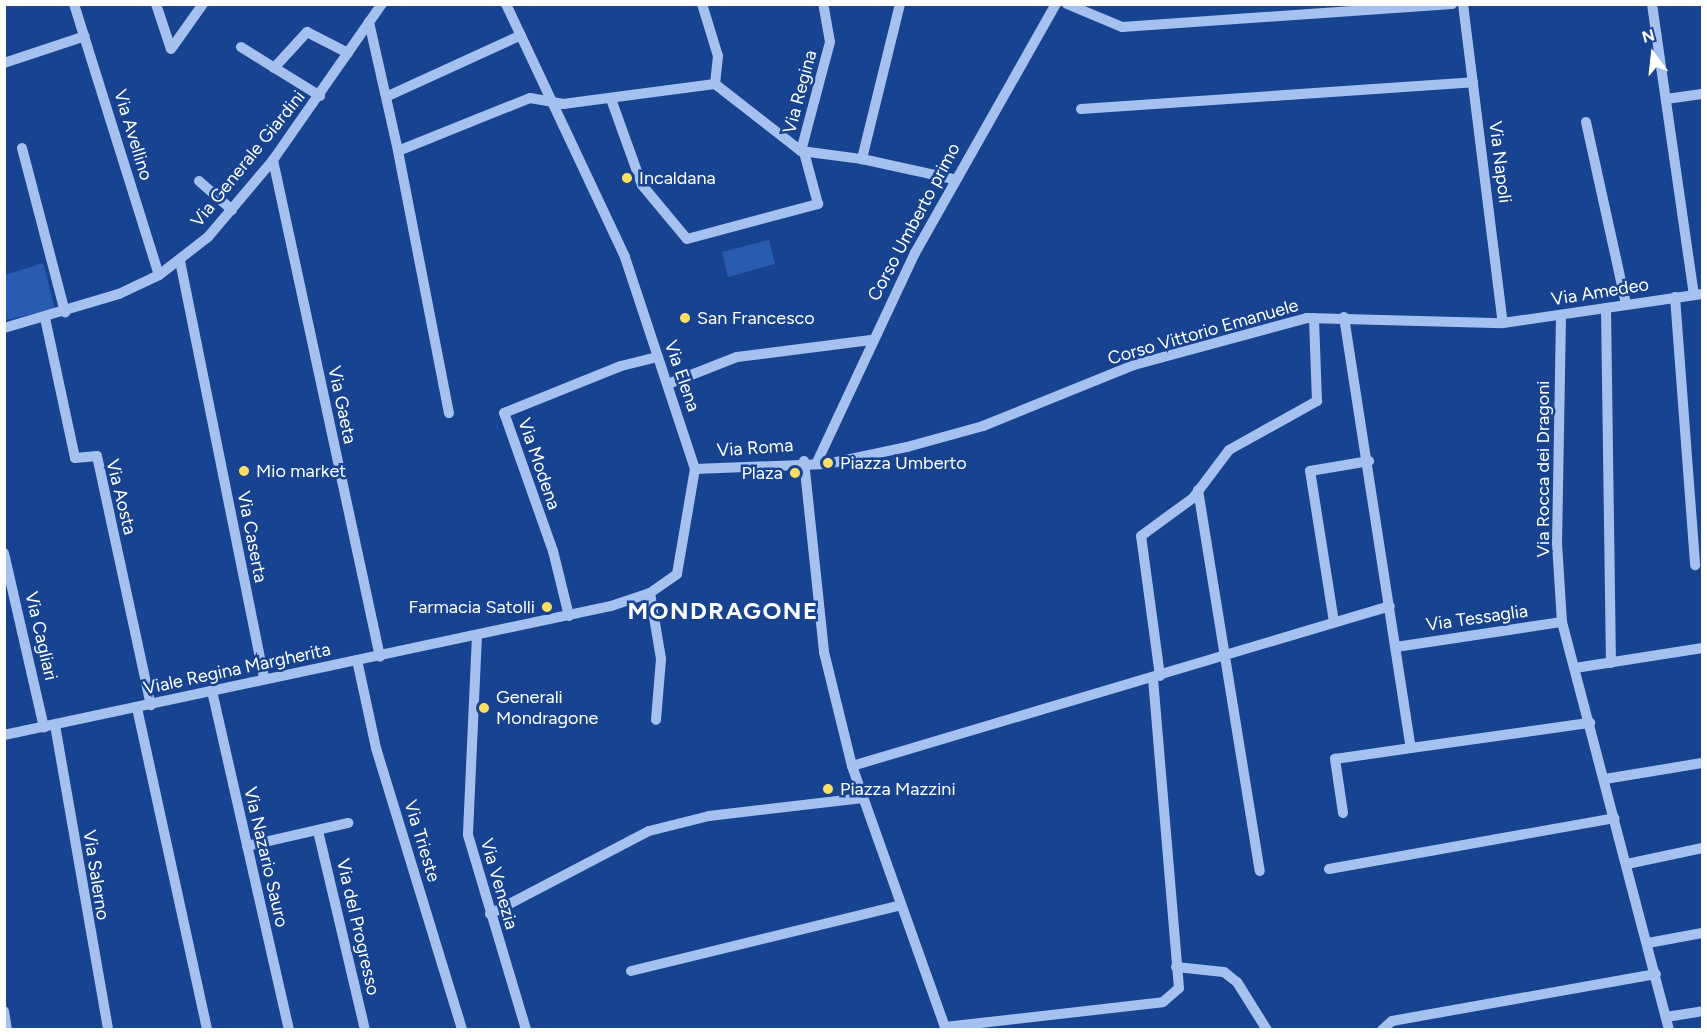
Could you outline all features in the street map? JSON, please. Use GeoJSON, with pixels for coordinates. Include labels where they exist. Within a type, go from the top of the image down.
{"type":"FeatureCollection","features":[{"type":"Feature","properties":{"kind":"street","name":"Via Avellino"},"geometry":{"type":"LineString","coordinates":[[74,4],[159,275]]}},
{"type":"Feature","properties":{"kind":"street"},"geometry":{"type":"LineString","coordinates":[[156,4],[171,49],[203,4]]}},
{"type":"Feature","properties":{"kind":"street","name":"Via Elena"},"geometry":{"type":"LineString","coordinates":[[477,635],[569,616],[650,592],[677,574],[695,469],[626,257],[506,4]]}},
{"type":"Feature","properties":{"kind":"street"},"geometry":{"type":"LineString","coordinates":[[702,4],[718,56],[715,84]]}},
{"type":"Feature","properties":{"kind":"street","name":"Via Regina"},"geometry":{"type":"LineString","coordinates":[[803,152],[830,42],[823,4]]}},
{"type":"Feature","properties":{"kind":"street"},"geometry":{"type":"LineString","coordinates":[[862,159],[900,4]]}},
{"type":"Feature","properties":{"kind":"street"},"geometry":{"type":"LineString","coordinates":[[1066,4],[1122,27],[1452,4]]}},
{"type":"Feature","properties":{"kind":"street","name":"Via Napoli"},"geometry":{"type":"LineString","coordinates":[[1463,4],[1503,323]]}},
{"type":"Feature","properties":{"kind":"street"},"geometry":{"type":"LineString","coordinates":[[1652,4],[1698,294]]}},
{"type":"Feature","properties":{"kind":"street","name":"Via Generale Giardini"},"geometry":{"type":"LineString","coordinates":[[4,328],[65,312],[159,275],[180,261],[232,210],[273,160],[320,96],[381,5]]}},
{"type":"Feature","properties":{"kind":"street","name":"Corso Umberto primo"},"geometry":{"type":"LineString","coordinates":[[817,462],[871,340],[954,179],[1051,6]]}},
{"type":"Feature","properties":{"kind":"street"},"geometry":{"type":"LineString","coordinates":[[369,22],[388,96],[448,413]]}},
{"type":"Feature","properties":{"kind":"street"},"geometry":{"type":"LineString","coordinates":[[274,68],[307,32],[348,53]]}},
{"type":"Feature","properties":{"kind":"street"},"geometry":{"type":"LineString","coordinates":[[388,96],[521,34]]}},
{"type":"Feature","properties":{"kind":"street"},"geometry":{"type":"LineString","coordinates":[[4,63],[85,36]]}},
{"type":"Feature","properties":{"kind":"street"},"geometry":{"type":"LineString","coordinates":[[241,47],[320,96]]}},
{"type":"Feature","properties":{"kind":"street"},"geometry":{"type":"LineString","coordinates":[[1081,109],[1473,82]]}},
{"type":"Feature","properties":{"kind":"street"},"geometry":{"type":"LineString","coordinates":[[398,151],[530,98],[611,99],[715,84],[803,152],[862,159],[954,179]]}},
{"type":"Feature","properties":{"kind":"street"},"geometry":{"type":"LineString","coordinates":[[1666,99],[1702,94]]}},
{"type":"Feature","properties":{"kind":"street"},"geometry":{"type":"LineString","coordinates":[[611,99],[642,185],[687,239],[818,204],[803,152]]}},
{"type":"Feature","properties":{"kind":"street"},"geometry":{"type":"LineString","coordinates":[[1586,122],[1626,304]]}},
{"type":"Feature","properties":{"kind":"street"},"geometry":{"type":"LineString","coordinates":[[22,148],[65,312]]}},
{"type":"Feature","properties":{"kind":"street","name":"Via Gaeta"},"geometry":{"type":"LineString","coordinates":[[273,160],[380,657]]}},
{"type":"Feature","properties":{"kind":"street"},"geometry":{"type":"LineString","coordinates":[[199,181],[232,210]]}},
{"type":"Feature","properties":{"kind":"street","name":"Via Caserta"},"geometry":{"type":"LineString","coordinates":[[180,261],[264,678]]}},
{"type":"Feature","properties":{"kind":"street","name":"Via Amedeo"},"geometry":{"type":"LineString","coordinates":[[1503,323],[1698,294]]}},
{"type":"Feature","properties":{"kind":"street"},"geometry":{"type":"LineString","coordinates":[[1675,297],[1695,565]]}},
{"type":"Feature","properties":{"kind":"street"},"geometry":{"type":"LineString","coordinates":[[1606,308],[1611,663]]}},
{"type":"Feature","properties":{"kind":"street","name":"Via Rocca dei Dragoni"},"geometry":{"type":"LineString","coordinates":[[1561,316],[1557,523],[1562,622],[1669,1029]]}},
{"type":"Feature","properties":{"kind":"street"},"geometry":{"type":"LineString","coordinates":[[1344,317],[1411,748]]}},
{"type":"Feature","properties":{"kind":"street","name":"Via Aosta"},"geometry":{"type":"LineString","coordinates":[[45,318],[75,459],[97,456],[152,705]]}},
{"type":"Feature","properties":{"kind":"street"},"geometry":{"type":"LineString","coordinates":[[804,461],[825,652],[852,766],[945,1028],[1162,1002],[1179,988],[1156,677],[1141,536],[1198,490],[1230,450],[1317,401],[1314,318]]}},
{"type":"Feature","properties":{"kind":"street","name":"Corso Vittorio Emanuele"},"geometry":{"type":"LineString","coordinates":[[817,462],[854,460],[952,436],[1134,365],[1314,318],[1503,323]]}},
{"type":"Feature","properties":{"kind":"street"},"geometry":{"type":"LineString","coordinates":[[669,384],[737,357],[871,340]]}},
{"type":"Feature","properties":{"kind":"street","name":"Via Modena"},"geometry":{"type":"LineString","coordinates":[[569,616],[554,551],[504,413],[621,366],[658,357]]}},
{"type":"Feature","properties":{"kind":"street"},"geometry":{"type":"LineString","coordinates":[[1334,622],[1310,471],[1368,461]]}},
{"type":"Feature","properties":{"kind":"street","name":"Via Roma"},"geometry":{"type":"LineString","coordinates":[[695,469],[817,462]]}},
{"type":"Feature","properties":{"kind":"street"},"geometry":{"type":"LineString","coordinates":[[1198,490],[1260,871]]}},
{"type":"Feature","properties":{"kind":"street","name":"Via Cagliari"},"geometry":{"type":"LineString","coordinates":[[4,553],[50,726]]}},
{"type":"Feature","properties":{"kind":"street"},"geometry":{"type":"LineString","coordinates":[[650,592],[661,659],[656,720]]}},
{"type":"Feature","properties":{"kind":"street"},"geometry":{"type":"LineString","coordinates":[[852,766],[1390,606]]}},
{"type":"Feature","properties":{"kind":"street","name":"Via Tessaglia"},"geometry":{"type":"LineString","coordinates":[[1396,647],[1562,622]]}},
{"type":"Feature","properties":{"kind":"street","name":"Viale Regina Margherita"},"geometry":{"type":"LineString","coordinates":[[4,735],[152,705],[264,678],[380,657],[477,635]]}},
{"type":"Feature","properties":{"kind":"street","name":"Via Venezia"},"geometry":{"type":"LineString","coordinates":[[477,635],[467,812],[471,852],[526,1029]]}},
{"type":"Feature","properties":{"kind":"street"},"geometry":{"type":"LineString","coordinates":[[1575,668],[1702,648]]}},
{"type":"Feature","properties":{"kind":"street","name":"Via Trieste"},"geometry":{"type":"LineString","coordinates":[[357,660],[376,748],[462,1029]]}},
{"type":"Feature","properties":{"kind":"street","name":"Via Nazario Sauro"},"geometry":{"type":"LineString","coordinates":[[212,691],[289,1029]]}},
{"type":"Feature","properties":{"kind":"street"},"geometry":{"type":"LineString","coordinates":[[137,708],[207,1029]]}},
{"type":"Feature","properties":{"kind":"street"},"geometry":{"type":"LineString","coordinates":[[1343,813],[1335,759],[1590,723]]}},
{"type":"Feature","properties":{"kind":"street","name":"Via Salerno"},"geometry":{"type":"LineString","coordinates":[[50,726],[108,1029]]}},
{"type":"Feature","properties":{"kind":"street"},"geometry":{"type":"LineString","coordinates":[[1605,779],[1702,762]]}},
{"type":"Feature","properties":{"kind":"street"},"geometry":{"type":"LineString","coordinates":[[490,914],[649,831],[709,816],[863,798]]}},
{"type":"Feature","properties":{"kind":"street"},"geometry":{"type":"LineString","coordinates":[[1329,869],[1614,818]]}},
{"type":"Feature","properties":{"kind":"street"},"geometry":{"type":"LineString","coordinates":[[247,846],[348,823]]}},
{"type":"Feature","properties":{"kind":"street","name":"Via del Progresso"},"geometry":{"type":"LineString","coordinates":[[318,831],[365,1029]]}},
{"type":"Feature","properties":{"kind":"street"},"geometry":{"type":"LineString","coordinates":[[1627,864],[1702,849]]}},
{"type":"Feature","properties":{"kind":"street"},"geometry":{"type":"LineString","coordinates":[[632,971],[902,905]]}},
{"type":"Feature","properties":{"kind":"street"},"geometry":{"type":"LineString","coordinates":[[1648,943],[1702,933]]}},
{"type":"Feature","properties":{"kind":"street"},"geometry":{"type":"LineString","coordinates":[[1176,967],[1224,972],[1237,982],[1267,1029]]}},
{"type":"Feature","properties":{"kind":"street"},"geometry":{"type":"LineString","coordinates":[[1382,1029],[1392,1021],[1656,974]]}},
{"type":"Feature","properties":{"kind":"street"},"geometry":{"type":"LineString","coordinates":[[4,1011],[7,1029]]}},
{"type":"Feature","properties":{"kind":"street"},"geometry":{"type":"LineString","coordinates":[[1666,1017],[1702,1011]]}},
{"type":"Feature","properties":{"kind":"shaded area"},"geometry":{"type":"Polygon","coordinates":[[[769,240],[775,264],[728,277],[722,252],[769,240]]]}},
{"type":"Feature","properties":{"kind":"shaded area"},"geometry":{"type":"Polygon","coordinates":[[[43,263],[55,309],[5,320],[5,275],[43,263]]]}},
{"type":"Feature","properties":{"kind":"place","name":"Incaldana"},"geometry":{"type":"Point","coordinates":[627,178]}},
{"type":"Feature","properties":{"kind":"place","name":"San Francesco"},"geometry":{"type":"Point","coordinates":[685,318]}},
{"type":"Feature","properties":{"kind":"place","name":"Piazza Umberto"},"geometry":{"type":"Point","coordinates":[828,463]}},
{"type":"Feature","properties":{"kind":"place","name":"Mio market"},"geometry":{"type":"Point","coordinates":[244,471]}},
{"type":"Feature","properties":{"kind":"place","name":"Plaza"},"geometry":{"type":"Point","coordinates":[795,473]}},
{"type":"Feature","properties":{"kind":"place","name":"Farmacia Satolli"},"geometry":{"type":"Point","coordinates":[547,607]}},
{"type":"Feature","properties":{"kind":"place","name":"Generali Mondragone"},"geometry":{"type":"Point","coordinates":[484,708]}},
{"type":"Feature","properties":{"kind":"place","name":"Piazza Mazzini"},"geometry":{"type":"Point","coordinates":[828,789]}},
{"type":"Feature","properties":{"kind":"district","name":"MONDRAGONE"},"geometry":{"type":"Point","coordinates":[723,611]}}]}
